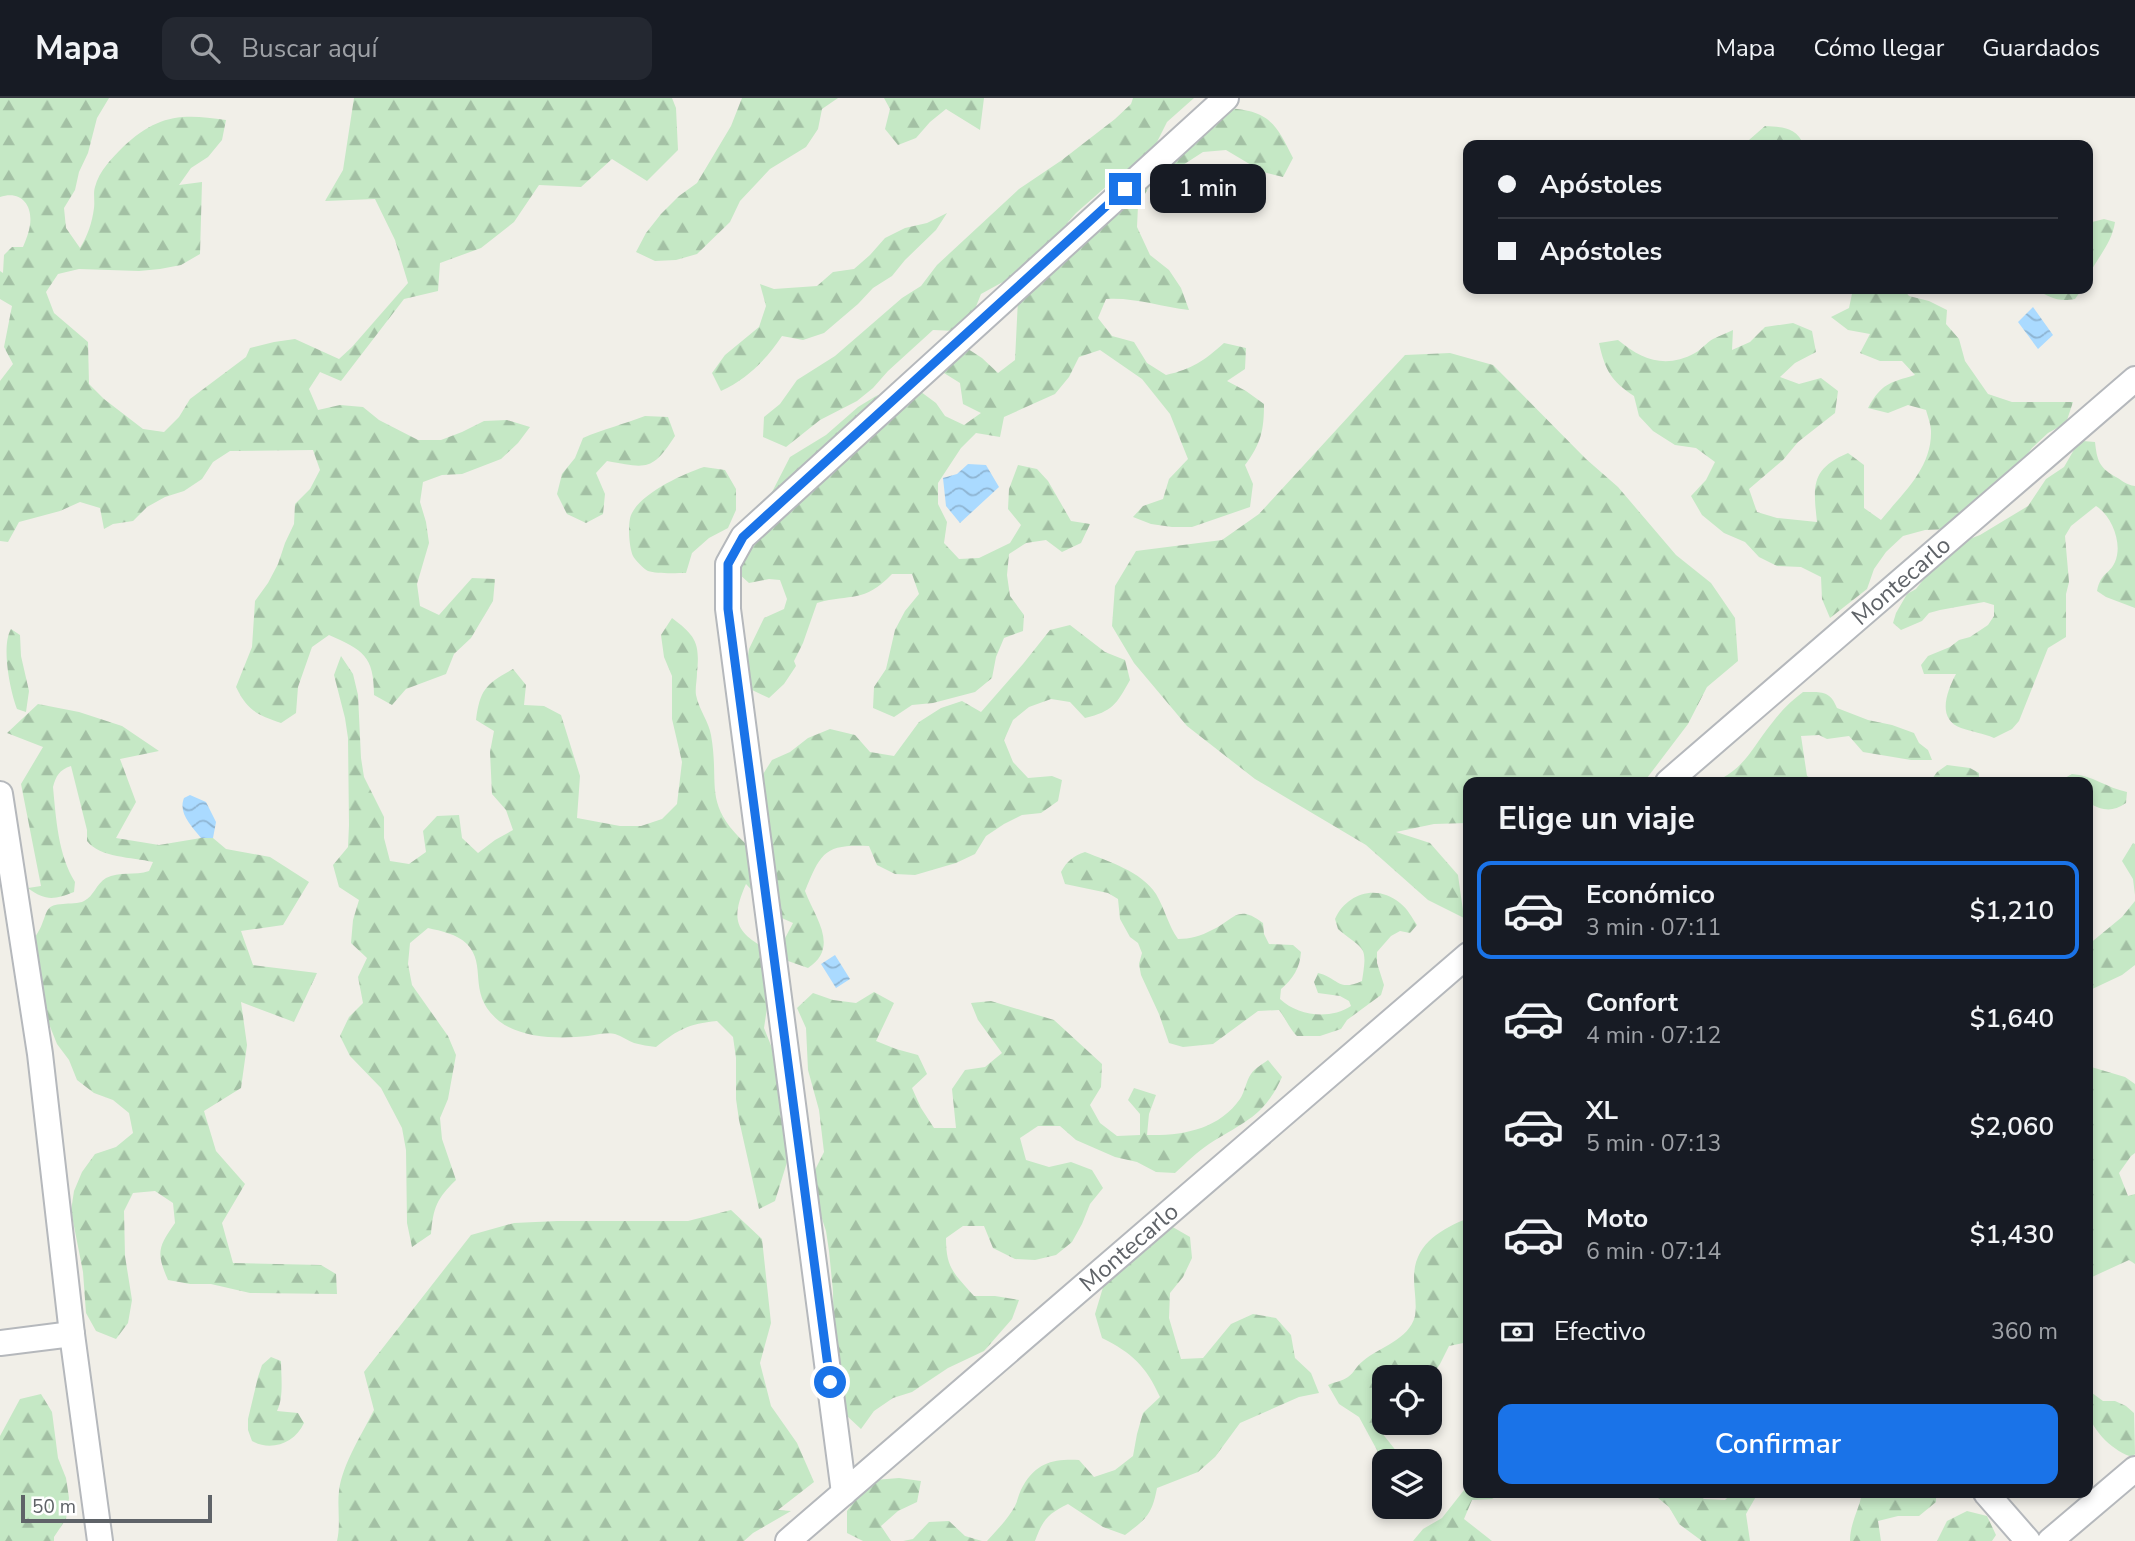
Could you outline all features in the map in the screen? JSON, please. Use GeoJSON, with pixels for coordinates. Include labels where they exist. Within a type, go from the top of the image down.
{"type":"FeatureCollection","features":[{"type":"Feature","properties":{"kind":"street"},"geometry":{"type":"LineString","coordinates":[[844,1493],[728,609],[728,564],[743,537],[1226,98]]}},
{"type":"Feature","properties":{"kind":"street","name":"Montecarlo"},"geometry":{"type":"LineString","coordinates":[[1674,777],[2135,379]]}},
{"type":"Feature","properties":{"kind":"street"},"geometry":{"type":"LineString","coordinates":[[0,794],[40,1054],[72,1334],[100,1541]]}},
{"type":"Feature","properties":{"kind":"street","name":"Montecarlo"},"geometry":{"type":"LineString","coordinates":[[788,1541],[1463,959]]}},
{"type":"Feature","properties":{"kind":"street"},"geometry":{"type":"LineString","coordinates":[[0,1343],[72,1334]]}},
{"type":"Feature","properties":{"kind":"street"},"geometry":{"type":"LineString","coordinates":[[2050,1541],[2135,1469]]}},
{"type":"Feature","properties":{"kind":"street"},"geometry":{"type":"LineString","coordinates":[[1990,1498],[2028,1541]]}},
{"type":"Feature","properties":{"kind":"green space"},"geometry":{"type":"Polygon","coordinates":[[[0,98],[109,98],[97,118],[75,190],[64,208],[66,228],[80,248],[92,219],[97,181],[106,165],[135,136],[170,119],[196,117],[226,120],[222,140],[208,157],[191,168],[179,185],[202,182],[200,254],[181,265],[160,269],[79,269],[58,274],[46,292],[54,313],[88,342],[89,384],[143,429],[164,432],[179,417],[190,399],[246,357],[250,348],[295,339],[339,359],[408,283],[395,240],[375,199],[325,201],[343,170],[354,98],[672,98],[676,108],[678,150],[647,181],[612,159],[581,187],[539,185],[514,222],[481,248],[440,263],[438,291],[404,299],[341,381],[320,372],[309,389],[318,410],[340,405],[363,407],[379,420],[418,440],[441,440],[484,421],[507,420],[530,427],[501,459],[462,474],[442,475],[423,482],[420,502],[429,543],[417,584],[420,606],[439,615],[472,578],[495,579],[493,601],[471,638],[454,654],[446,674],[406,689],[392,705],[374,695],[372,671],[364,656],[350,645],[329,635],[312,647],[298,687],[296,713],[281,723],[254,711],[240,695],[236,687],[252,647],[255,601],[278,564],[294,524],[295,504],[310,489],[320,470],[313,450],[230,451],[213,462],[202,479],[184,491],[147,507],[133,521],[113,524],[104,529],[100,508],[80,502],[60,511],[19,522],[8,542],[0,541],[0,381],[13,364],[4,347],[12,306],[0,299],[0,271],[3,273],[4,255],[12,247],[23,247],[30,217],[24,200],[14,195],[0,197],[0,98]]]}},
{"type":"Feature","properties":{"kind":"green space"},"geometry":{"type":"Polygon","coordinates":[[[742,98],[838,98],[822,109],[818,129],[806,147],[770,169],[740,201],[730,222],[697,254],[676,260],[655,261],[636,252],[661,214],[697,183],[731,126],[742,98]]]}},
{"type":"Feature","properties":{"kind":"green space"},"geometry":{"type":"Polygon","coordinates":[[[884,98],[984,98],[980,130],[946,109],[916,138],[898,145],[885,129],[890,109],[884,98]]]}},
{"type":"Feature","properties":{"kind":"green space"},"geometry":{"type":"Polygon","coordinates":[[[1133,98],[1194,98],[1167,122],[1146,160],[1109,184],[1076,213],[1020,277],[981,294],[973,314],[957,331],[933,330],[857,401],[820,420],[786,447],[763,437],[764,417],[780,404],[797,380],[835,356],[902,298],[921,286],[937,265],[1019,189],[1115,119],[1131,104],[1133,98]]]}},
{"type":"Feature","properties":{"kind":"green space"},"geometry":{"type":"Polygon","coordinates":[[[1227,108],[1252,112],[1262,116],[1275,127],[1293,158],[1283,177],[1263,172],[1226,150],[1203,152],[1149,187],[1138,206],[1137,227],[1150,255],[1169,270],[1181,288],[1189,310],[1106,299],[1098,318],[1112,336],[1134,342],[1147,363],[1166,375],[1197,364],[1224,343],[1246,348],[1245,369],[1227,381],[1264,404],[1260,436],[1245,465],[1253,484],[1250,507],[1192,527],[1151,524],[1133,517],[1143,506],[1163,499],[1169,479],[1188,459],[1170,414],[1142,379],[1100,350],[1079,357],[1069,377],[1055,394],[1004,417],[1000,437],[976,433],[961,448],[938,483],[938,504],[947,522],[944,543],[959,559],[979,558],[1010,543],[1021,525],[1008,509],[1009,489],[1018,465],[1037,469],[1048,481],[1071,521],[1090,524],[1081,543],[1062,552],[1046,540],[1026,543],[1009,554],[1007,575],[1010,596],[1024,615],[1023,631],[1004,638],[996,657],[992,678],[975,692],[933,703],[912,705],[894,717],[873,708],[874,687],[886,669],[895,630],[905,611],[919,594],[912,574],[892,574],[865,594],[817,603],[794,661],[796,666],[784,684],[769,698],[750,689],[746,669],[749,649],[764,618],[784,609],[787,599],[780,580],[749,583],[728,564],[754,509],[771,494],[790,457],[826,435],[858,407],[897,388],[917,389],[936,403],[945,416],[964,425],[981,413],[963,404],[960,383],[944,373],[944,353],[965,347],[998,373],[1015,360],[1018,299],[1227,108]]]}},
{"type":"Feature","properties":{"kind":"green space"},"geometry":{"type":"Polygon","coordinates":[[[1765,126],[1793,131],[1802,140],[1749,140],[1765,126]]]}},
{"type":"Feature","properties":{"kind":"green space"},"geometry":{"type":"Polygon","coordinates":[[[947,213],[936,230],[892,276],[873,288],[824,333],[803,340],[782,336],[755,368],[721,391],[712,373],[725,355],[759,327],[766,306],[760,284],[774,289],[817,286],[833,272],[854,269],[885,238],[947,213]]]}},
{"type":"Feature","properties":{"kind":"green space"},"geometry":{"type":"Polygon","coordinates":[[[2104,219],[2115,222],[2108,243],[2093,268],[2093,222],[2104,219]]]}},
{"type":"Feature","properties":{"kind":"green space"},"geometry":{"type":"Polygon","coordinates":[[[1852,294],[1907,294],[1929,301],[1947,310],[1946,324],[1959,339],[1965,361],[1988,394],[2012,402],[2073,402],[2066,423],[2048,433],[2032,448],[2019,466],[1950,529],[1925,530],[1903,536],[1886,552],[1874,569],[1867,589],[1830,618],[1822,599],[1821,577],[1801,567],[1777,566],[1759,557],[1745,542],[1724,533],[1702,515],[1691,496],[1706,480],[1715,462],[1696,448],[1675,445],[1653,431],[1639,416],[1634,396],[1610,374],[1599,343],[1618,340],[1645,357],[1674,361],[1733,330],[1732,350],[1750,342],[1765,327],[1793,323],[1812,331],[1816,352],[1795,363],[1780,377],[1799,384],[1821,378],[1838,391],[1835,413],[1798,442],[1783,460],[1749,489],[1757,512],[1777,518],[1817,522],[1817,480],[1827,465],[1848,453],[1864,465],[1864,508],[1881,520],[1915,479],[1927,457],[1931,429],[1926,410],[1908,405],[1888,413],[1868,408],[1887,385],[1915,375],[1902,361],[1880,361],[1860,353],[1870,334],[1848,330],[1831,317],[1849,308],[1852,294]]]}},
{"type":"Feature","properties":{"kind":"green space"},"geometry":{"type":"Polygon","coordinates":[[[2045,294],[2078,294],[2075,299],[2059,300],[2045,294]]]}},
{"type":"Feature","properties":{"kind":"green space"},"geometry":{"type":"Polygon","coordinates":[[[1450,353],[1493,365],[1586,459],[1618,487],[1676,555],[1711,583],[1735,618],[1738,661],[1707,687],[1688,724],[1648,777],[1463,777],[1463,823],[1434,824],[1396,832],[1430,843],[1458,875],[1463,918],[1428,900],[1366,845],[1255,779],[1187,726],[1134,663],[1112,626],[1115,586],[1136,551],[1222,540],[1259,514],[1405,355],[1450,353]]]}},
{"type":"Feature","properties":{"kind":"green space"},"geometry":{"type":"Polygon","coordinates":[[[645,416],[668,417],[675,436],[667,448],[654,462],[647,465],[607,461],[596,473],[605,494],[603,514],[586,523],[567,514],[557,494],[562,474],[575,458],[583,438],[645,416]]]}},
{"type":"Feature","properties":{"kind":"green space"},"geometry":{"type":"Polygon","coordinates":[[[2083,441],[2095,442],[2102,466],[2114,476],[2135,486],[2135,608],[2097,591],[2101,580],[2115,562],[2118,547],[2111,523],[2096,506],[2071,526],[2065,536],[2069,582],[2066,594],[2066,637],[2048,648],[2019,721],[2012,729],[1994,738],[1961,728],[1953,724],[1946,711],[1949,688],[1956,674],[1924,674],[1921,665],[1928,656],[1970,637],[1988,625],[1994,616],[1994,605],[1984,602],[1940,610],[1929,613],[1922,621],[1901,630],[1893,623],[1896,613],[1907,594],[1916,589],[1923,580],[1926,570],[1959,543],[1980,535],[2028,506],[2046,479],[2064,467],[2075,448],[2083,441]]]}},
{"type":"Feature","properties":{"kind":"green space"},"geometry":{"type":"Polygon","coordinates":[[[704,467],[725,470],[736,489],[736,510],[728,528],[709,538],[692,553],[686,573],[648,571],[633,556],[629,528],[632,513],[637,505],[654,491],[704,467]]]}},
{"type":"Feature","properties":{"kind":"green space"},"geometry":{"type":"Polygon","coordinates":[[[672,618],[691,635],[697,647],[696,695],[711,735],[715,793],[723,817],[746,844],[760,779],[772,760],[790,752],[808,738],[830,729],[855,735],[870,752],[894,756],[919,722],[941,708],[962,701],[981,712],[1050,630],[1070,625],[1105,652],[1125,660],[1130,680],[1113,706],[1094,715],[1085,718],[1070,702],[1051,699],[1029,707],[1013,720],[1004,740],[1013,762],[1028,778],[1052,776],[1062,780],[1058,801],[1041,813],[1022,815],[1004,824],[986,836],[975,854],[956,863],[915,875],[895,874],[877,865],[869,846],[843,847],[826,853],[805,891],[819,922],[824,942],[817,960],[808,968],[788,961],[783,942],[793,923],[775,915],[746,884],[738,906],[738,923],[748,936],[767,949],[775,988],[767,1008],[764,1028],[772,1048],[785,1118],[788,1159],[775,1201],[759,1209],[739,1120],[733,1037],[717,1021],[684,1028],[656,1047],[634,1043],[612,1033],[554,1037],[519,1031],[499,1021],[483,1001],[476,962],[467,944],[454,935],[428,928],[410,943],[408,964],[412,985],[448,1036],[456,1055],[448,1099],[440,1118],[442,1139],[456,1180],[437,1204],[431,1234],[412,1247],[407,1223],[406,1150],[402,1128],[381,1088],[350,1056],[340,1036],[349,1017],[363,1003],[358,977],[367,958],[351,943],[353,920],[359,900],[339,887],[333,865],[348,847],[349,825],[348,738],[334,675],[341,656],[353,674],[358,695],[364,777],[384,817],[384,838],[390,861],[409,864],[426,852],[423,831],[437,816],[459,815],[462,838],[478,853],[513,830],[506,810],[492,794],[490,752],[494,731],[476,720],[486,688],[513,669],[526,685],[524,705],[544,706],[561,715],[580,776],[577,818],[620,826],[641,826],[662,819],[677,804],[682,762],[672,719],[672,676],[664,657],[661,635],[672,618]]]}},
{"type":"Feature","properties":{"kind":"green space"},"geometry":{"type":"Polygon","coordinates":[[[11,629],[20,635],[21,656],[29,691],[26,712],[17,709],[9,680],[7,646],[11,629]]]}},
{"type":"Feature","properties":{"kind":"green space"},"geometry":{"type":"Polygon","coordinates":[[[1803,692],[1824,693],[1837,708],[1914,733],[1919,743],[1928,750],[1932,760],[1911,760],[1863,752],[1849,736],[1827,739],[1819,735],[1801,736],[1809,777],[1723,777],[1741,764],[1790,703],[1803,692]]]}},
{"type":"Feature","properties":{"kind":"green space"},"geometry":{"type":"Polygon","coordinates":[[[38,704],[79,712],[122,726],[159,751],[120,759],[136,802],[116,838],[159,845],[213,838],[226,849],[270,857],[309,882],[283,925],[241,931],[253,965],[317,973],[294,1022],[241,1002],[247,1045],[241,1088],[204,1111],[216,1151],[245,1184],[222,1223],[233,1263],[321,1265],[336,1274],[337,1294],[250,1293],[211,1284],[168,1280],[160,1256],[162,1244],[175,1223],[173,1203],[155,1191],[133,1193],[124,1211],[125,1256],[132,1300],[128,1323],[116,1339],[96,1331],[86,1313],[83,1272],[71,1211],[74,1191],[82,1172],[95,1154],[116,1147],[133,1133],[129,1113],[113,1100],[94,1093],[77,1080],[69,1060],[57,1044],[49,1024],[42,982],[31,943],[50,907],[82,902],[106,878],[149,871],[153,862],[108,854],[87,841],[87,830],[71,766],[59,774],[53,787],[59,836],[65,860],[75,882],[74,892],[50,898],[28,888],[41,886],[21,784],[43,747],[7,733],[38,704]]]}},
{"type":"Feature","properties":{"kind":"green space"},"geometry":{"type":"Polygon","coordinates":[[[1947,765],[1970,768],[1979,773],[1979,777],[1934,777],[1947,765]]]}},
{"type":"Feature","properties":{"kind":"green space"},"geometry":{"type":"Polygon","coordinates":[[[2093,780],[2127,792],[2126,803],[2116,808],[2093,805],[2093,780]]]}},
{"type":"Feature","properties":{"kind":"green space"},"geometry":{"type":"Polygon","coordinates":[[[2133,843],[2135,895],[2133,879],[2122,861],[2133,843]]]}},
{"type":"Feature","properties":{"kind":"green space"},"geometry":{"type":"Polygon","coordinates":[[[1085,852],[1124,868],[1150,886],[1178,939],[1204,934],[1241,914],[1247,914],[1263,923],[1269,944],[1293,945],[1301,952],[1297,968],[1281,989],[1280,999],[1296,1009],[1314,1014],[1334,1013],[1351,1006],[1349,1001],[1340,996],[1318,993],[1314,982],[1318,973],[1343,985],[1362,981],[1362,949],[1338,929],[1335,919],[1347,903],[1363,894],[1382,894],[1403,905],[1417,925],[1410,933],[1400,931],[1391,936],[1377,952],[1377,963],[1384,985],[1381,995],[1347,1020],[1341,1029],[1320,1036],[1297,1036],[1279,1010],[1258,1011],[1213,1044],[1183,1047],[1169,1043],[1141,975],[1139,964],[1142,953],[1120,919],[1118,899],[1108,893],[1065,884],[1061,872],[1063,868],[1071,859],[1085,852]]]}},
{"type":"Feature","properties":{"kind":"green space"},"geometry":{"type":"Polygon","coordinates":[[[2135,901],[2135,965],[2122,975],[2093,989],[2093,941],[2122,917],[2135,901]]]}},
{"type":"Feature","properties":{"kind":"green space"},"geometry":{"type":"Polygon","coordinates":[[[874,992],[894,1003],[876,1041],[918,1055],[927,1074],[912,1088],[934,1128],[956,1128],[952,1089],[965,1070],[985,1067],[1002,1053],[978,1020],[971,1003],[991,1001],[1054,1020],[1102,1064],[1101,1087],[1090,1105],[1100,1123],[1117,1136],[1140,1135],[1140,1114],[1128,1100],[1134,1088],[1156,1095],[1149,1114],[1147,1135],[1174,1134],[1199,1129],[1222,1117],[1240,1099],[1253,1072],[1268,1060],[1282,1077],[1260,1110],[1205,1147],[1175,1173],[1156,1172],[1137,1162],[1115,1157],[1076,1140],[1060,1126],[1038,1126],[1020,1138],[1026,1160],[1049,1167],[1071,1162],[1092,1170],[1103,1188],[1090,1204],[1072,1242],[1056,1255],[1035,1260],[1015,1259],[993,1248],[984,1226],[963,1226],[946,1238],[952,1270],[974,1296],[1019,1300],[1012,1319],[984,1351],[948,1368],[912,1392],[893,1398],[874,1411],[861,1429],[847,1416],[834,1353],[829,1251],[826,1231],[813,1191],[815,1170],[824,1152],[819,1110],[808,1070],[806,1028],[797,1008],[813,993],[833,1000],[856,1003],[874,992]]]}},
{"type":"Feature","properties":{"kind":"green space"},"geometry":{"type":"Polygon","coordinates":[[[2093,1067],[2125,1077],[2135,1084],[2135,1153],[2119,1173],[2128,1196],[2135,1194],[2135,1264],[2129,1260],[2093,1277],[2093,1067]]]}},
{"type":"Feature","properties":{"kind":"green space"},"geometry":{"type":"Polygon","coordinates":[[[731,1210],[762,1239],[771,1323],[760,1363],[771,1406],[797,1443],[814,1482],[778,1510],[791,1511],[744,1541],[337,1541],[341,1481],[353,1450],[374,1410],[364,1372],[471,1235],[514,1223],[688,1221],[731,1210]]]}},
{"type":"Feature","properties":{"kind":"green space"},"geometry":{"type":"Polygon","coordinates":[[[1463,1220],[1463,1343],[1449,1346],[1439,1365],[1372,1365],[1372,1435],[1384,1435],[1395,1449],[1376,1449],[1359,1417],[1339,1404],[1328,1385],[1344,1380],[1363,1361],[1407,1331],[1415,1316],[1415,1266],[1424,1247],[1439,1233],[1463,1220]]]}},
{"type":"Feature","properties":{"kind":"green space"},"geometry":{"type":"Polygon","coordinates":[[[1171,1226],[1190,1237],[1192,1258],[1183,1277],[1170,1293],[1169,1318],[1181,1359],[1203,1358],[1231,1324],[1253,1314],[1276,1318],[1291,1335],[1295,1358],[1311,1373],[1319,1393],[1299,1397],[1240,1423],[1215,1457],[1198,1472],[1157,1488],[1147,1516],[1125,1535],[1103,1527],[1068,1504],[1047,1518],[1035,1541],[987,1541],[1012,1511],[1028,1478],[1040,1467],[1054,1461],[1079,1460],[1094,1477],[1115,1470],[1133,1456],[1143,1413],[1160,1397],[1137,1362],[1122,1349],[1102,1338],[1095,1314],[1107,1274],[1171,1226]]]}},
{"type":"Feature","properties":{"kind":"green space"},"geometry":{"type":"Polygon","coordinates":[[[271,1357],[281,1361],[281,1393],[277,1411],[298,1413],[304,1423],[289,1440],[267,1446],[252,1441],[248,1419],[262,1365],[271,1357]]]}},
{"type":"Feature","properties":{"kind":"green space"},"geometry":{"type":"Polygon","coordinates":[[[41,1394],[52,1412],[58,1458],[66,1478],[69,1498],[66,1519],[54,1541],[0,1541],[0,1436],[20,1399],[41,1394]]]}},
{"type":"Feature","properties":{"kind":"green space"},"geometry":{"type":"Polygon","coordinates":[[[2093,1394],[2103,1401],[2115,1401],[2126,1406],[2134,1413],[2133,1457],[2112,1446],[2094,1426],[2093,1394]]]}},
{"type":"Feature","properties":{"kind":"green space"},"geometry":{"type":"Polygon","coordinates":[[[899,1478],[921,1481],[917,1502],[898,1511],[881,1526],[891,1541],[863,1541],[847,1533],[847,1511],[860,1494],[875,1480],[899,1478]]]}},
{"type":"Feature","properties":{"kind":"green space"},"geometry":{"type":"Polygon","coordinates":[[[1463,1491],[1463,1498],[1494,1498],[1472,1500],[1464,1519],[1492,1541],[1413,1541],[1423,1529],[1442,1519],[1463,1491]]]}},
{"type":"Feature","properties":{"kind":"green space"},"geometry":{"type":"Polygon","coordinates":[[[1658,1498],[1755,1498],[1746,1514],[1750,1541],[1702,1541],[1679,1524],[1669,1507],[1658,1498]]]}},
{"type":"Feature","properties":{"kind":"green space"},"geometry":{"type":"Polygon","coordinates":[[[1860,1498],[1936,1498],[1936,1502],[1919,1516],[1898,1516],[1878,1521],[1881,1541],[1850,1541],[1860,1498]]]}},
{"type":"Feature","properties":{"kind":"green space"},"geometry":{"type":"Polygon","coordinates":[[[1967,1511],[1987,1516],[1996,1535],[1992,1541],[1937,1541],[1947,1521],[1967,1511]]]}},
{"type":"Feature","properties":{"kind":"green space"},"geometry":{"type":"Polygon","coordinates":[[[949,1521],[965,1536],[982,1541],[903,1541],[913,1539],[929,1522],[949,1521]]]}},
{"type":"Feature","properties":{"kind":"water"},"geometry":{"type":"Polygon","coordinates":[[[2033,307],[2053,335],[2038,349],[2018,322],[2033,307]]]}},
{"type":"Feature","properties":{"kind":"water"},"geometry":{"type":"Polygon","coordinates":[[[968,464],[986,465],[999,487],[960,523],[946,506],[943,478],[957,474],[968,464]]]}},
{"type":"Feature","properties":{"kind":"water"},"geometry":{"type":"Polygon","coordinates":[[[190,795],[206,802],[216,822],[213,838],[201,838],[186,819],[183,803],[184,798],[190,795]]]}},
{"type":"Feature","properties":{"kind":"water"},"geometry":{"type":"Polygon","coordinates":[[[835,955],[850,979],[836,988],[821,964],[835,955]]]}},
{"type":"Feature","properties":{"kind":"route"},"geometry":{"type":"LineString","coordinates":[[830,1382],[728,609],[728,564],[743,537],[1125,189]]}}]}
